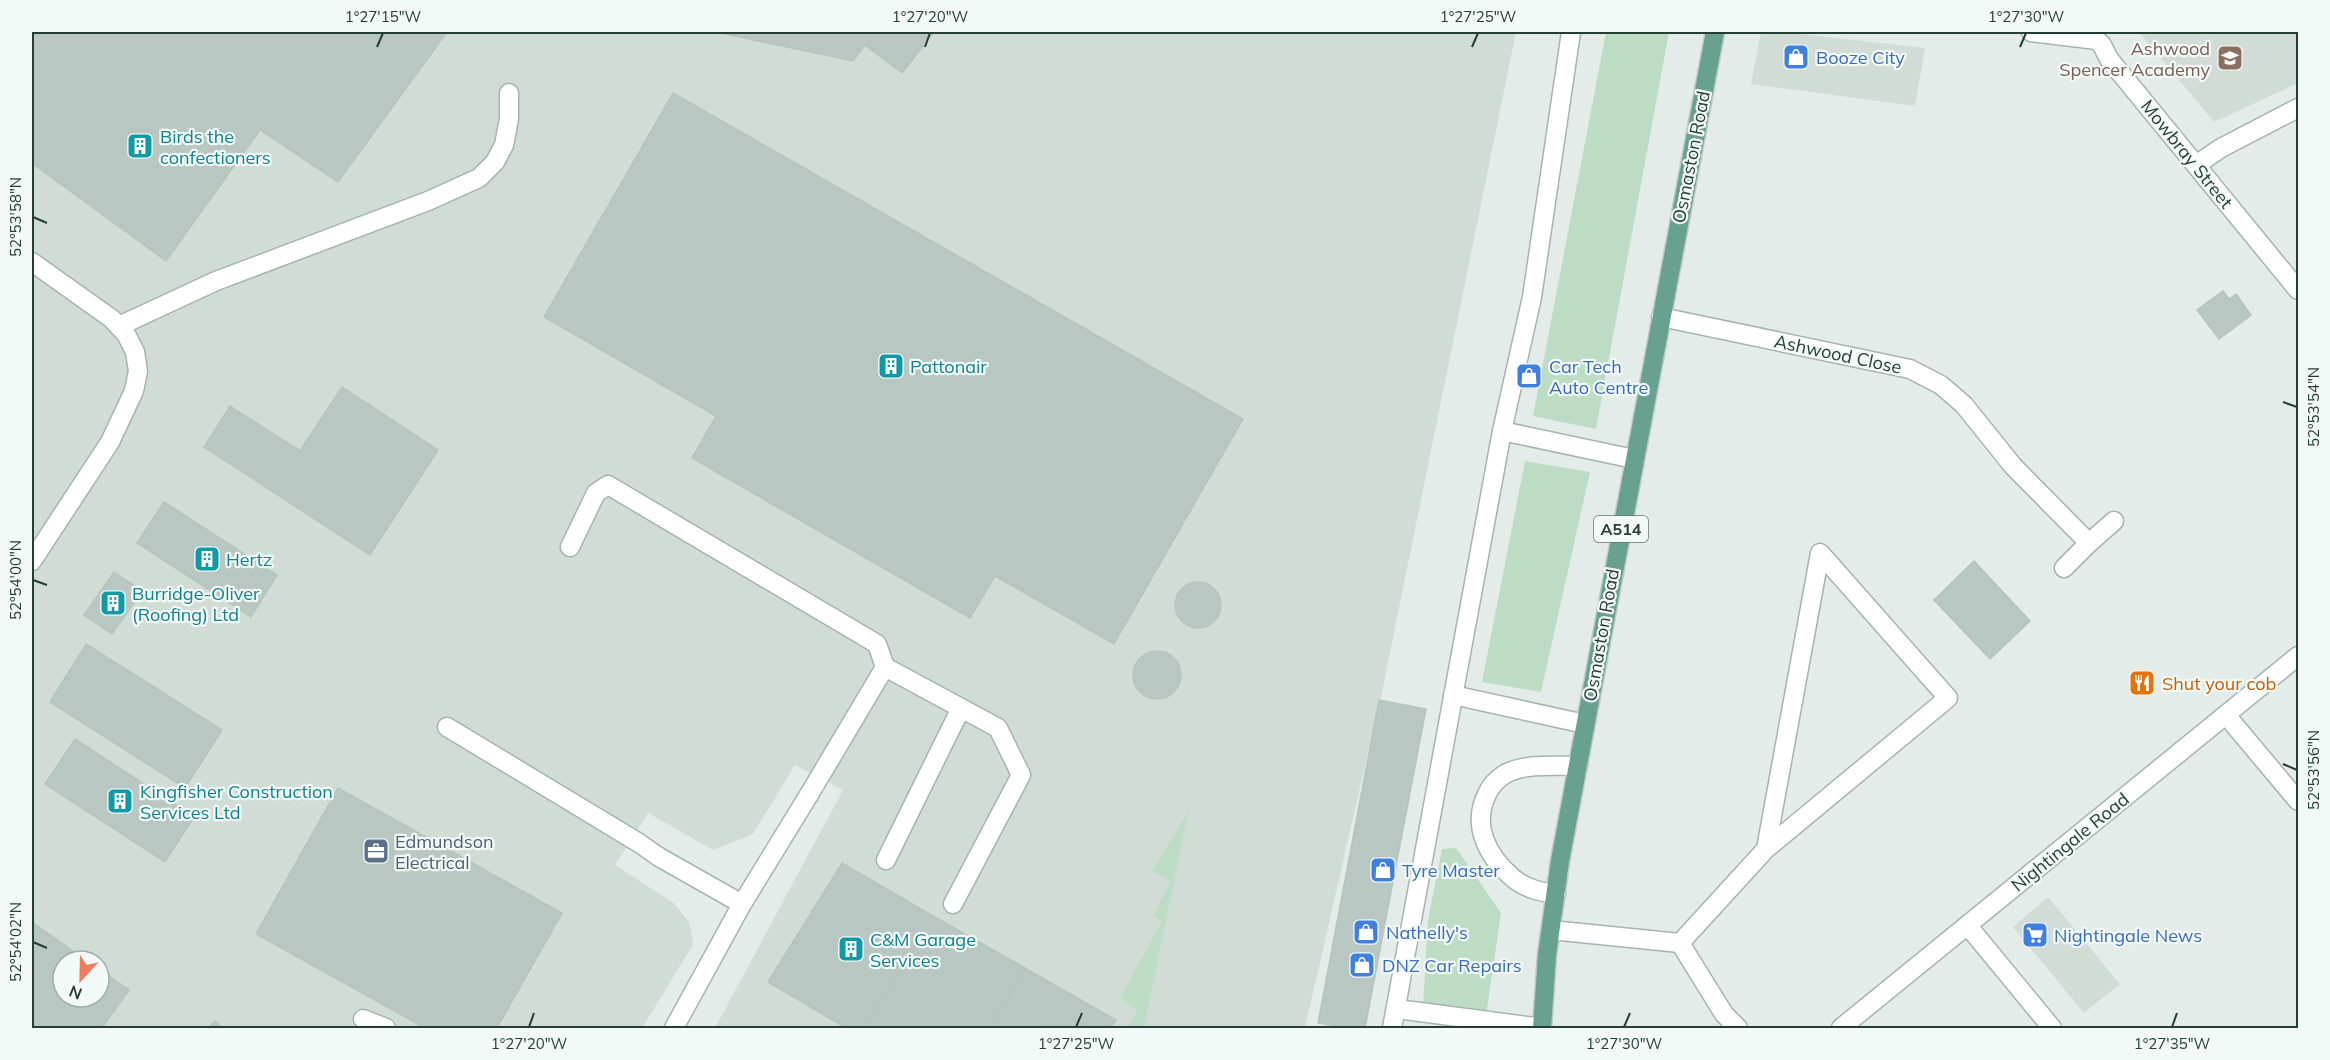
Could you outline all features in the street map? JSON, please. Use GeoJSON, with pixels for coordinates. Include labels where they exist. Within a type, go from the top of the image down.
{"type":"FeatureCollection","features":[{"type":"Feature","properties":{"kind":"main road","name":"Osmaston Road"},"geometry":{"type":"LineString","coordinates":[[1542,1028],[1556,894],[1585,724],[1715,32]]}},
{"type":"Feature","properties":{"kind":"street"},"geometry":{"type":"LineString","coordinates":[[1392,1029],[1502,430],[1532,297],[1571,32]]}},
{"type":"Feature","properties":{"kind":"street","name":"Mowbray Street"},"geometry":{"type":"LineString","coordinates":[[2031,32],[2097,36],[2109,59],[2298,290]]}},
{"type":"Feature","properties":{"kind":"street"},"geometry":{"type":"LineString","coordinates":[[119,326],[216,281],[428,201],[479,178],[495,162],[504,145],[509,119],[509,93]]}},
{"type":"Feature","properties":{"kind":"street"},"geometry":{"type":"LineString","coordinates":[[2196,165],[2221,148],[2298,108]]}},
{"type":"Feature","properties":{"kind":"street"},"geometry":{"type":"LineString","coordinates":[[32,262],[119,326],[135,352],[138,371],[134,391],[110,442],[32,561]]}},
{"type":"Feature","properties":{"kind":"street","name":"Ashwood Close"},"geometry":{"type":"LineString","coordinates":[[1661,316],[1910,369],[1941,385],[1964,405],[2013,466],[2089,543]]}},
{"type":"Feature","properties":{"kind":"street"},"geometry":{"type":"LineString","coordinates":[[1502,430],[1634,459]]}},
{"type":"Feature","properties":{"kind":"street"},"geometry":{"type":"LineString","coordinates":[[570,547],[596,494],[608,485],[877,644],[885,667],[998,728],[1020,775],[953,904]]}},
{"type":"Feature","properties":{"kind":"street"},"geometry":{"type":"LineString","coordinates":[[2064,568],[2114,521]]}},
{"type":"Feature","properties":{"kind":"street"},"geometry":{"type":"LineString","coordinates":[[1680,943],[1766,849],[1948,698],[1820,553],[1766,849]]}},
{"type":"Feature","properties":{"kind":"street","name":"Nightingale Road"},"geometry":{"type":"LineString","coordinates":[[1841,1029],[1862,1022],[1968,926],[2298,656]]}},
{"type":"Feature","properties":{"kind":"street"},"geometry":{"type":"LineString","coordinates":[[674,1029],[742,904],[885,667]]}},
{"type":"Feature","properties":{"kind":"street"},"geometry":{"type":"LineString","coordinates":[[1453,695],[1585,724]]}},
{"type":"Feature","properties":{"kind":"street"},"geometry":{"type":"LineString","coordinates":[[886,860],[961,708]]}},
{"type":"Feature","properties":{"kind":"street"},"geometry":{"type":"LineString","coordinates":[[2226,715],[2298,801]]}},
{"type":"Feature","properties":{"kind":"street"},"geometry":{"type":"LineString","coordinates":[[447,727],[639,843],[658,857],[742,904]]}},
{"type":"Feature","properties":{"kind":"street"},"geometry":{"type":"LineString","coordinates":[[1556,894],[1527,887],[1513,878],[1488,847],[1479,818],[1490,787],[1508,772],[1578,765]]}},
{"type":"Feature","properties":{"kind":"street"},"geometry":{"type":"LineString","coordinates":[[1968,926],[2052,1029]]}},
{"type":"Feature","properties":{"kind":"street"},"geometry":{"type":"LineString","coordinates":[[1551,930],[1680,943]]}},
{"type":"Feature","properties":{"kind":"street"},"geometry":{"type":"LineString","coordinates":[[1680,943],[1724,1014],[1738,1029]]}},
{"type":"Feature","properties":{"kind":"street"},"geometry":{"type":"LineString","coordinates":[[1397,1009],[1542,1028]]}},
{"type":"Feature","properties":{"kind":"street"},"geometry":{"type":"LineString","coordinates":[[363,1019],[386,1029]]}},
{"type":"Feature","properties":{"kind":"shaded area"},"geometry":{"type":"Polygon","coordinates":[[[32,32],[1516,32],[1383,687],[1305,1028],[715,1028],[843,790],[795,765],[753,834],[713,850],[648,813],[615,865],[675,904],[690,924],[693,945],[642,1028],[32,1028],[32,32]]]}},
{"type":"Feature","properties":{"kind":"shaded area"},"geometry":{"type":"Polygon","coordinates":[[[1761,32],[1782,32],[1925,48],[1915,106],[1751,84],[1761,32]]]}},
{"type":"Feature","properties":{"kind":"shaded area","name":"Ashwood Spencer Academy"},"geometry":{"type":"Polygon","coordinates":[[[2139,32],[2298,32],[2298,83],[2214,122],[2139,32]]]}},
{"type":"Feature","properties":{"kind":"shaded area"},"geometry":{"type":"Polygon","coordinates":[[[2048,897],[2120,984],[2084,1013],[2013,927],[2048,897]]]}},
{"type":"Feature","properties":{"kind":"green space"},"geometry":{"type":"Polygon","coordinates":[[[1606,32],[1669,32],[1596,429],[1533,416],[1606,32]]]}},
{"type":"Feature","properties":{"kind":"green space"},"geometry":{"type":"Polygon","coordinates":[[[1525,461],[1590,472],[1541,692],[1482,682],[1525,461]]]}},
{"type":"Feature","properties":{"kind":"green space"},"geometry":{"type":"Polygon","coordinates":[[[1188,812],[1144,1028],[1127,1028],[1138,1010],[1120,998],[1162,921],[1153,916],[1171,881],[1152,871],[1188,812]]]}},
{"type":"Feature","properties":{"kind":"green space"},"geometry":{"type":"Polygon","coordinates":[[[1456,848],[1501,913],[1486,1015],[1423,1007],[1428,920],[1442,849],[1456,848]]]}},
{"type":"Feature","properties":{"kind":"building","name":"Birds the confectioners"},"geometry":{"type":"Polygon","coordinates":[[[32,32],[447,32],[338,182],[260,130],[166,261],[32,163],[32,32]]]}},
{"type":"Feature","properties":{"kind":"building"},"geometry":{"type":"Polygon","coordinates":[[[716,32],[875,32],[853,61],[716,32]]]}},
{"type":"Feature","properties":{"kind":"building"},"geometry":{"type":"Polygon","coordinates":[[[875,32],[934,32],[902,73],[865,45],[875,32]]]}},
{"type":"Feature","properties":{"kind":"building","name":"Pattonair"},"geometry":{"type":"Polygon","coordinates":[[[673,93],[1243,419],[1114,644],[995,576],[970,618],[692,458],[716,416],[544,317],[673,93]]]}},
{"type":"Feature","properties":{"kind":"building"},"geometry":{"type":"Polygon","coordinates":[[[2223,291],[2229,299],[2236,294],[2251,315],[2219,339],[2197,310],[2223,291]]]}},
{"type":"Feature","properties":{"kind":"building"},"geometry":{"type":"Polygon","coordinates":[[[342,387],[438,450],[370,555],[204,447],[230,406],[300,451],[342,387]]]}},
{"type":"Feature","properties":{"kind":"building","name":"Hertz"},"geometry":{"type":"Polygon","coordinates":[[[164,502],[277,575],[251,617],[137,543],[164,502]]]}},
{"type":"Feature","properties":{"kind":"building"},"geometry":{"type":"Polygon","coordinates":[[[1974,561],[2030,621],[1990,659],[1934,600],[1974,561]]]}},
{"type":"Feature","properties":{"kind":"building","name":"Burridge-Oliver (Roofing) Ltd"},"geometry":{"type":"Polygon","coordinates":[[[114,572],[142,591],[112,634],[84,615],[114,572]]]}},
{"type":"Feature","properties":{"kind":"building"},"geometry":{"type":"Polygon","coordinates":[[[1198,582],[1214,589],[1221,605],[1214,621],[1198,628],[1182,621],[1175,605],[1182,589],[1198,582]]]}},
{"type":"Feature","properties":{"kind":"building"},"geometry":{"type":"Polygon","coordinates":[[[86,644],[222,730],[185,788],[50,702],[86,644]]]}},
{"type":"Feature","properties":{"kind":"building"},"geometry":{"type":"Polygon","coordinates":[[[1152,651],[1162,651],[1174,658],[1181,670],[1181,680],[1174,692],[1162,699],[1152,699],[1137,688],[1133,680],[1133,670],[1144,655],[1152,651]]]}},
{"type":"Feature","properties":{"kind":"building"},"geometry":{"type":"Polygon","coordinates":[[[1379,700],[1426,709],[1365,1028],[1348,1028],[1318,1023],[1379,700]]]}},
{"type":"Feature","properties":{"kind":"building","name":"Kingfisher Construction Services Ltd"},"geometry":{"type":"Polygon","coordinates":[[[75,739],[194,817],[165,862],[45,784],[75,739]]]}},
{"type":"Feature","properties":{"kind":"building","name":"Edmundson Electrical"},"geometry":{"type":"Polygon","coordinates":[[[338,788],[562,913],[497,1028],[425,1028],[256,934],[338,788]]]}},
{"type":"Feature","properties":{"kind":"building","name":"C&M Garage Services"},"geometry":{"type":"Polygon","coordinates":[[[842,863],[933,916],[865,1028],[846,1028],[768,982],[842,863]]]}},
{"type":"Feature","properties":{"kind":"building"},"geometry":{"type":"Polygon","coordinates":[[[933,916],[1025,968],[989,1028],[865,1028],[933,916]]]}},
{"type":"Feature","properties":{"kind":"building"},"geometry":{"type":"Polygon","coordinates":[[[32,922],[70,949],[51,949],[51,1009],[111,1009],[111,977],[129,990],[102,1028],[32,1028],[32,922]]]}},
{"type":"Feature","properties":{"kind":"building"},"geometry":{"type":"Polygon","coordinates":[[[1025,968],[1116,1020],[1111,1028],[989,1028],[1025,968]]]}},
{"type":"Feature","properties":{"kind":"building"},"geometry":{"type":"Polygon","coordinates":[[[215,1021],[223,1028],[208,1028],[215,1021]]]}},
{"type":"Feature","properties":{"kind":"place","name":"Booze City"},"geometry":{"type":"Point","coordinates":[1796,57]}},
{"type":"Feature","properties":{"kind":"place","name":"Ashwood Spencer Academy"},"geometry":{"type":"Point","coordinates":[2230,58]}},
{"type":"Feature","properties":{"kind":"place","name":"Birds the confectioners"},"geometry":{"type":"Point","coordinates":[140,146]}},
{"type":"Feature","properties":{"kind":"place","name":"Pattonair"},"geometry":{"type":"Point","coordinates":[891,366]}},
{"type":"Feature","properties":{"kind":"place","name":"Car Tech Auto Centre"},"geometry":{"type":"Point","coordinates":[1529,376]}},
{"type":"Feature","properties":{"kind":"place","name":"Hertz"},"geometry":{"type":"Point","coordinates":[207,559]}},
{"type":"Feature","properties":{"kind":"place","name":"Burridge-Oliver (Roofing) Ltd"},"geometry":{"type":"Point","coordinates":[113,603]}},
{"type":"Feature","properties":{"kind":"place","name":"Shut your cob"},"geometry":{"type":"Point","coordinates":[2142,683]}},
{"type":"Feature","properties":{"kind":"place","name":"Kingfisher Construction Services Ltd"},"geometry":{"type":"Point","coordinates":[120,801]}},
{"type":"Feature","properties":{"kind":"place","name":"Edmundson Electrical"},"geometry":{"type":"Point","coordinates":[376,851]}},
{"type":"Feature","properties":{"kind":"place","name":"Tyre Master"},"geometry":{"type":"Point","coordinates":[1383,870]}},
{"type":"Feature","properties":{"kind":"place","name":"Nathelly's"},"geometry":{"type":"Point","coordinates":[1366,932]}},
{"type":"Feature","properties":{"kind":"place","name":"Nightingale News"},"geometry":{"type":"Point","coordinates":[2035,935]}},
{"type":"Feature","properties":{"kind":"place","name":"C&M Garage Services"},"geometry":{"type":"Point","coordinates":[851,949]}},
{"type":"Feature","properties":{"kind":"place","name":"DNZ Car Repairs"},"geometry":{"type":"Point","coordinates":[1362,965]}}]}
